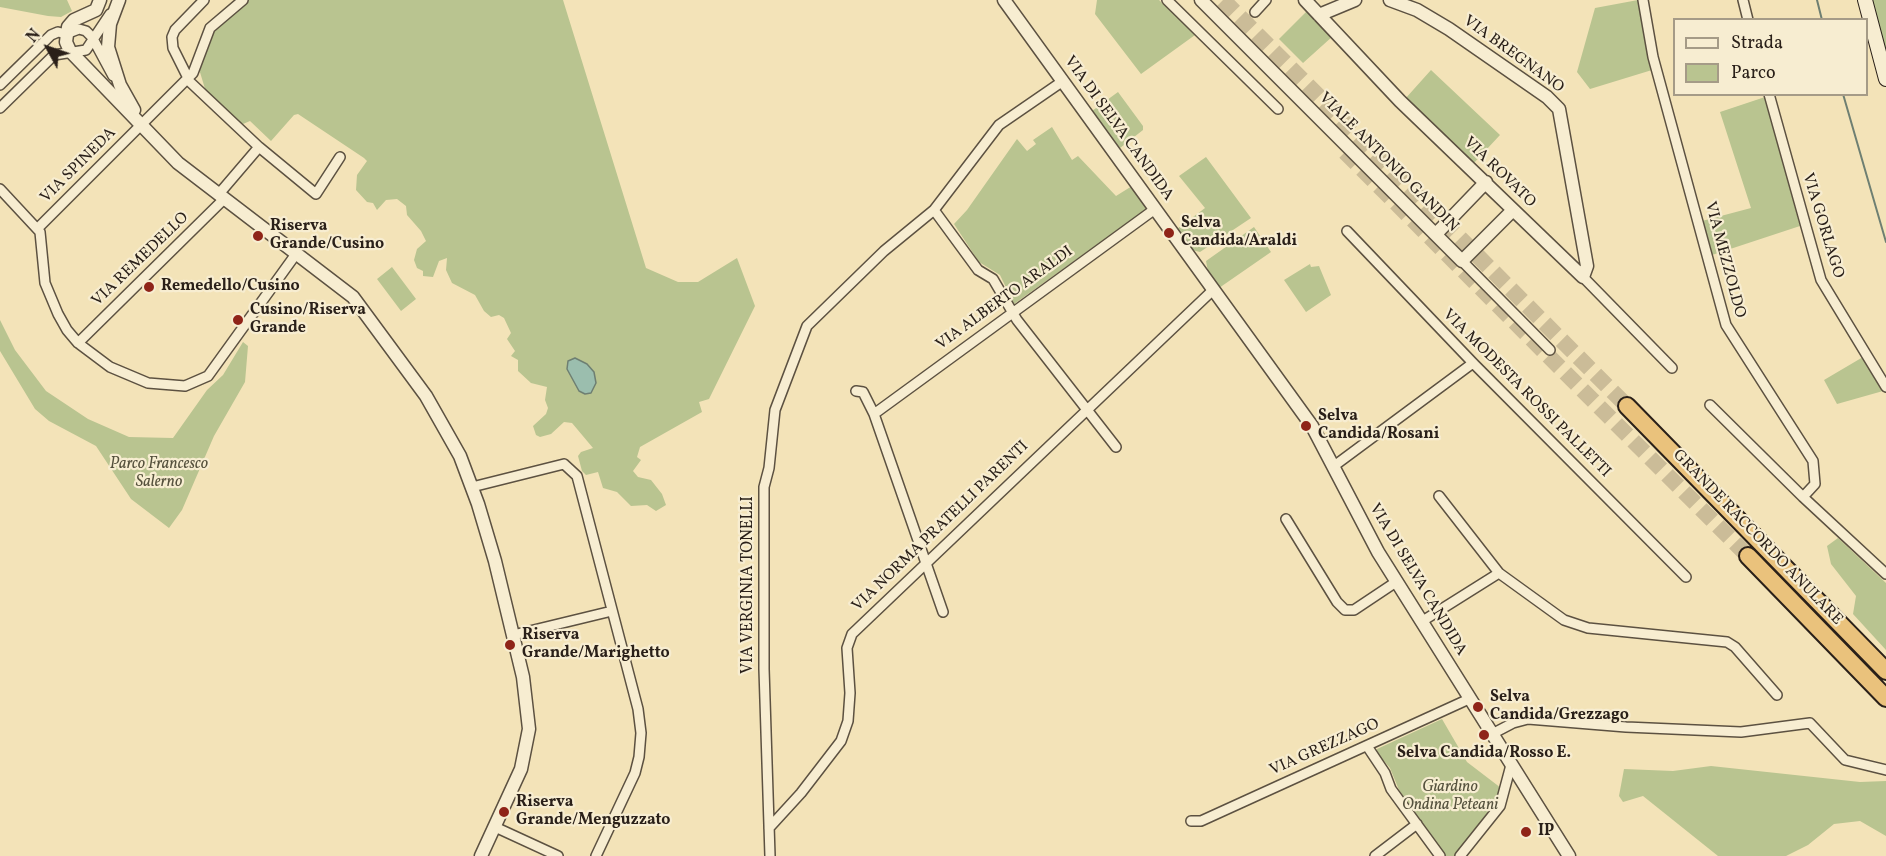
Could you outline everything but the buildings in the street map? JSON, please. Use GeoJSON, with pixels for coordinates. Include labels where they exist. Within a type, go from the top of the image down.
{"type":"FeatureCollection","features":[{"type":"Feature","properties":{"kind":"highway","name":"GRANDE RACCORDO ANULARE"},"geometry":{"type":"LineString","coordinates":[[1627,405],[1886,671]]}},
{"type":"Feature","properties":{"kind":"highway","name":"GRANDE RACCORDO ANULARE"},"geometry":{"type":"LineString","coordinates":[[1748,556],[1886,698]]}},
{"type":"Feature","properties":{"kind":"main road"},"geometry":{"type":"LineString","coordinates":[[1865,0],[1886,79]]}},
{"type":"Feature","properties":{"kind":"street"},"geometry":{"type":"LineString","coordinates":[[100,0],[96,10],[72,22],[66,34],[70,51],[178,163],[345,289],[372,321],[436,412],[452,441],[472,487],[513,635],[527,708],[528,743],[521,769],[481,856]]}},
{"type":"Feature","properties":{"kind":"street"},"geometry":{"type":"LineString","coordinates":[[204,0],[173,33],[172,45],[178,61],[259,147],[316,194],[340,157]]}},
{"type":"Feature","properties":{"kind":"street"},"geometry":{"type":"LineString","coordinates":[[190,74],[210,28],[243,0]]}},
{"type":"Feature","properties":{"kind":"street","name":"VIA DI SELVA CANDIDA"},"geometry":{"type":"LineString","coordinates":[[1004,0],[1312,426],[1367,533],[1396,582],[1569,856]]}},
{"type":"Feature","properties":{"kind":"street"},"geometry":{"type":"LineString","coordinates":[[1167,0],[1278,109]]}},
{"type":"Feature","properties":{"kind":"street","name":"VIALE ANTONIO GANDIN"},"geometry":{"type":"LineString","coordinates":[[1202,0],[1550,350]]}},
{"type":"Feature","properties":{"kind":"street"},"geometry":{"type":"LineString","coordinates":[[1255,12],[1266,0]]}},
{"type":"Feature","properties":{"kind":"street","name":"VIA ROVATO"},"geometry":{"type":"LineString","coordinates":[[1305,0],[1400,101],[1583,277],[1671,368]]}},
{"type":"Feature","properties":{"kind":"street"},"geometry":{"type":"LineString","coordinates":[[1319,15],[1355,0]]}},
{"type":"Feature","properties":{"kind":"street","name":"VIA BREGNANO"},"geometry":{"type":"LineString","coordinates":[[1390,0],[1417,10],[1449,29],[1547,97],[1559,109],[1587,266],[1583,277]]}},
{"type":"Feature","properties":{"kind":"street","name":"VIA MEZZOLDO"},"geometry":{"type":"LineString","coordinates":[[1643,0],[1653,57],[1726,325],[1813,462],[1816,481],[1803,498]]}},
{"type":"Feature","properties":{"kind":"street"},"geometry":{"type":"LineString","coordinates":[[1743,0],[1748,18]]}},
{"type":"Feature","properties":{"kind":"street"},"geometry":{"type":"LineString","coordinates":[[0,108],[52,56],[70,51],[84,51],[94,40],[117,2]]}},
{"type":"Feature","properties":{"kind":"street"},"geometry":{"type":"LineString","coordinates":[[117,2],[108,43],[120,85]]}},
{"type":"Feature","properties":{"kind":"street"},"geometry":{"type":"LineString","coordinates":[[0,85],[49,37],[58,32],[66,34],[83,30],[94,40],[141,125]]}},
{"type":"Feature","properties":{"kind":"street","name":"VIA SPINEDA"},"geometry":{"type":"LineString","coordinates":[[38,228],[190,74]]}},
{"type":"Feature","properties":{"kind":"street","name":"VIA VERGINIA TONELLI"},"geometry":{"type":"LineString","coordinates":[[770,856],[762,506],[775,410],[807,326],[884,251],[933,210],[999,125],[1063,81]]}},
{"type":"Feature","properties":{"kind":"street","name":"VIA GORLAGO"},"geometry":{"type":"LineString","coordinates":[[1770,96],[1821,280],[1886,387]]}},
{"type":"Feature","properties":{"kind":"street","name":"VIA REMEDELLO"},"geometry":{"type":"LineString","coordinates":[[78,343],[221,197],[259,147]]}},
{"type":"Feature","properties":{"kind":"street"},"geometry":{"type":"LineString","coordinates":[[1436,234],[1485,182]]}},
{"type":"Feature","properties":{"kind":"street"},"geometry":{"type":"LineString","coordinates":[[0,189],[38,228],[43,273],[48,293],[62,322],[78,343],[110,367],[138,380],[170,386],[197,383],[212,372],[296,254]]}},
{"type":"Feature","properties":{"kind":"street","name":"VIA ALBERTO ARALDI"},"geometry":{"type":"LineString","coordinates":[[874,414],[1155,209]]}},
{"type":"Feature","properties":{"kind":"street"},"geometry":{"type":"LineString","coordinates":[[933,210],[978,270],[993,279],[1012,312],[1116,447]]}},
{"type":"Feature","properties":{"kind":"street"},"geometry":{"type":"LineString","coordinates":[[1462,261],[1513,210]]}},
{"type":"Feature","properties":{"kind":"street","name":"VIA MODESTA ROSSI PALLETTI"},"geometry":{"type":"LineString","coordinates":[[1347,231],[1473,363],[1686,577]]}},
{"type":"Feature","properties":{"kind":"street","name":"VIA NORMA PRATELLI PARENTI"},"geometry":{"type":"LineString","coordinates":[[769,828],[841,741],[848,721],[850,693],[847,648],[849,637],[1087,408],[1214,290]]}},
{"type":"Feature","properties":{"kind":"street"},"geometry":{"type":"LineString","coordinates":[[1334,466],[1473,363]]}},
{"type":"Feature","properties":{"kind":"street"},"geometry":{"type":"LineString","coordinates":[[856,391],[863,392],[874,414],[943,612]]}},
{"type":"Feature","properties":{"kind":"street"},"geometry":{"type":"LineString","coordinates":[[1710,405],[1803,498],[1886,574]]}},
{"type":"Feature","properties":{"kind":"street"},"geometry":{"type":"LineString","coordinates":[[472,487],[560,465],[570,467],[579,485],[638,709],[641,739],[635,773],[596,856]]}},
{"type":"Feature","properties":{"kind":"street"},"geometry":{"type":"LineString","coordinates":[[1439,496],[1498,573],[1555,614],[1578,626],[1731,644],[1777,695]]}},
{"type":"Feature","properties":{"kind":"street"},"geometry":{"type":"LineString","coordinates":[[1286,519],[1337,602],[1345,610],[1354,610],[1396,582]]}},
{"type":"Feature","properties":{"kind":"street"},"geometry":{"type":"LineString","coordinates":[[1421,622],[1498,573]]}},
{"type":"Feature","properties":{"kind":"street"},"geometry":{"type":"LineString","coordinates":[[513,635],[612,611]]}},
{"type":"Feature","properties":{"kind":"street","name":"VIA GREZZAGO"},"geometry":{"type":"LineString","coordinates":[[1191,821],[1201,820],[1469,699]]}},
{"type":"Feature","properties":{"kind":"street"},"geometry":{"type":"LineString","coordinates":[[1491,734],[1524,719],[1741,732],[1810,723],[1845,760],[1886,770]]}},
{"type":"Feature","properties":{"kind":"street"},"geometry":{"type":"LineString","coordinates":[[1367,746],[1385,773],[1391,789],[1440,856]]}},
{"type":"Feature","properties":{"kind":"street"},"geometry":{"type":"LineString","coordinates":[[1460,856],[1500,806],[1511,765]]}},
{"type":"Feature","properties":{"kind":"street"},"geometry":{"type":"LineString","coordinates":[[1376,856],[1417,824]]}},
{"type":"Feature","properties":{"kind":"street"},"geometry":{"type":"LineString","coordinates":[[495,827],[558,856]]}},
{"type":"Feature","properties":{"kind":"green space"},"geometry":{"type":"Polygon","coordinates":[[[0,0],[67,0],[72,11],[61,17],[48,16],[0,7],[0,0]]]}},
{"type":"Feature","properties":{"kind":"green space"},"geometry":{"type":"Polygon","coordinates":[[[245,0],[563,0],[646,268],[678,282],[698,282],[737,258],[755,306],[709,399],[699,402],[702,412],[640,447],[637,457],[641,460],[633,471],[638,477],[651,480],[662,494],[666,505],[656,511],[647,505],[631,506],[617,492],[603,488],[598,472],[586,475],[582,471],[578,456],[581,452],[593,448],[572,423],[564,422],[551,434],[540,437],[536,435],[533,426],[546,414],[548,408],[545,400],[547,387],[531,383],[518,371],[518,360],[511,356],[515,351],[507,339],[511,333],[504,318],[499,315],[491,317],[484,311],[475,295],[452,283],[446,270],[447,258],[439,261],[433,277],[423,276],[423,271],[417,268],[414,260],[417,249],[426,241],[421,231],[407,215],[406,206],[397,199],[386,200],[377,210],[373,203],[367,202],[356,190],[357,175],[367,161],[364,158],[298,114],[294,115],[271,141],[250,121],[243,124],[238,121],[206,92],[199,69],[205,33],[226,8],[245,0]]]}},
{"type":"Feature","properties":{"kind":"green space"},"geometry":{"type":"Polygon","coordinates":[[[1097,0],[1159,0],[1195,35],[1141,74],[1095,14],[1097,0]]]}},
{"type":"Feature","properties":{"kind":"green space"},"geometry":{"type":"Polygon","coordinates":[[[1638,0],[1652,70],[1590,89],[1577,72],[1595,8],[1638,0]]]}},
{"type":"Feature","properties":{"kind":"green space"},"geometry":{"type":"Polygon","coordinates":[[[1868,0],[1886,0],[1886,62],[1868,0]]]}},
{"type":"Feature","properties":{"kind":"green space"},"geometry":{"type":"Polygon","coordinates":[[[1308,10],[1333,36],[1303,63],[1279,39],[1308,10]]]}},
{"type":"Feature","properties":{"kind":"green space"},"geometry":{"type":"Polygon","coordinates":[[[1431,70],[1500,135],[1473,164],[1405,99],[1431,70]]]}},
{"type":"Feature","properties":{"kind":"green space"},"geometry":{"type":"Polygon","coordinates":[[[1118,92],[1143,126],[1143,130],[1120,148],[1092,111],[1118,92]]]}},
{"type":"Feature","properties":{"kind":"green space"},"geometry":{"type":"Polygon","coordinates":[[[1765,97],[1800,226],[1712,255],[1702,221],[1751,208],[1720,112],[1765,97]]]}},
{"type":"Feature","properties":{"kind":"green space"},"geometry":{"type":"Polygon","coordinates":[[[1052,127],[1072,160],[1078,156],[1116,196],[1132,186],[1148,208],[1014,304],[1000,275],[979,262],[954,224],[967,210],[1017,139],[1027,151],[1036,144],[1033,140],[1052,127]]]}},
{"type":"Feature","properties":{"kind":"green space"},"geometry":{"type":"Polygon","coordinates":[[[1206,157],[1251,218],[1200,252],[1192,250],[1177,229],[1205,208],[1179,176],[1206,157]]]}},
{"type":"Feature","properties":{"kind":"green space"},"geometry":{"type":"Polygon","coordinates":[[[1254,227],[1271,252],[1219,288],[1209,277],[1206,261],[1254,227]]]}},
{"type":"Feature","properties":{"kind":"green space"},"geometry":{"type":"Polygon","coordinates":[[[1310,264],[1311,267],[1319,266],[1331,295],[1306,312],[1284,280],[1310,264]]]}},
{"type":"Feature","properties":{"kind":"green space"},"geometry":{"type":"Polygon","coordinates":[[[392,267],[416,299],[401,311],[377,279],[392,267]]]}},
{"type":"Feature","properties":{"kind":"green space","name":"Parco Francesco Salerno"},"geometry":{"type":"Polygon","coordinates":[[[0,320],[15,350],[46,391],[88,419],[129,437],[173,438],[207,390],[223,375],[243,342],[248,346],[245,382],[214,436],[182,510],[169,528],[131,499],[96,446],[49,421],[35,409],[0,351],[0,320]]]}},
{"type":"Feature","properties":{"kind":"green space"},"geometry":{"type":"Polygon","coordinates":[[[1863,357],[1883,391],[1837,404],[1824,380],[1863,357]]]}},
{"type":"Feature","properties":{"kind":"green space"},"geometry":{"type":"Polygon","coordinates":[[[1838,538],[1886,583],[1886,650],[1853,614],[1856,596],[1831,564],[1827,546],[1838,538]]]}},
{"type":"Feature","properties":{"kind":"green space","name":"Giardino Ondina Peteani"},"geometry":{"type":"Polygon","coordinates":[[[1442,719],[1467,762],[1501,788],[1496,801],[1455,856],[1446,856],[1399,790],[1390,768],[1376,752],[1377,749],[1442,719]]]}},
{"type":"Feature","properties":{"kind":"green space"},"geometry":{"type":"Polygon","coordinates":[[[1711,766],[1860,782],[1886,781],[1886,836],[1860,821],[1834,824],[1808,845],[1786,856],[1718,856],[1643,796],[1623,802],[1619,796],[1624,769],[1673,771],[1711,766]]]}},
{"type":"Feature","properties":{"kind":"shaded area"},"geometry":{"type":"Polygon","coordinates":[[[575,358],[587,364],[594,372],[596,383],[591,393],[585,394],[579,391],[567,369],[568,361],[575,358]]]}},
{"type":"Feature","properties":{"kind":"waterway"},"geometry":{"type":"LineString","coordinates":[[1817,0],[1822,18]]}},
{"type":"Feature","properties":{"kind":"waterway"},"geometry":{"type":"LineString","coordinates":[[1844,96],[1886,242]]}},
{"type":"Feature","properties":{"kind":"tunnel"},"geometry":{"type":"LineString","coordinates":[[1223,0],[1627,406]]}},
{"type":"Feature","properties":{"kind":"tunnel"},"geometry":{"type":"LineString","coordinates":[[1345,152],[1748,556]]}},
{"type":"Feature","properties":{"kind":"place","name":"Selva Candida/Araldi"},"geometry":{"type":"Point","coordinates":[1169,233]}},
{"type":"Feature","properties":{"kind":"place","name":"Riserva Grande/Cusino"},"geometry":{"type":"Point","coordinates":[258,236]}},
{"type":"Feature","properties":{"kind":"place","name":"Remedello/Cusino"},"geometry":{"type":"Point","coordinates":[149,287]}},
{"type":"Feature","properties":{"kind":"place","name":"Cusino/Riserva Grande"},"geometry":{"type":"Point","coordinates":[238,320]}},
{"type":"Feature","properties":{"kind":"place","name":"Selva Candida/Rosani"},"geometry":{"type":"Point","coordinates":[1306,426]}},
{"type":"Feature","properties":{"kind":"place","name":"Riserva Grande/Marighetto"},"geometry":{"type":"Point","coordinates":[510,645]}},
{"type":"Feature","properties":{"kind":"place","name":"Selva Candida/Grezzago"},"geometry":{"type":"Point","coordinates":[1478,707]}},
{"type":"Feature","properties":{"kind":"place","name":"Selva Candida/Rosso E."},"geometry":{"type":"Point","coordinates":[1484,735]}},
{"type":"Feature","properties":{"kind":"place","name":"Riserva Grande/Menguzzato"},"geometry":{"type":"Point","coordinates":[504,812]}},
{"type":"Feature","properties":{"kind":"place","name":"IP"},"geometry":{"type":"Point","coordinates":[1526,832]}}]}
